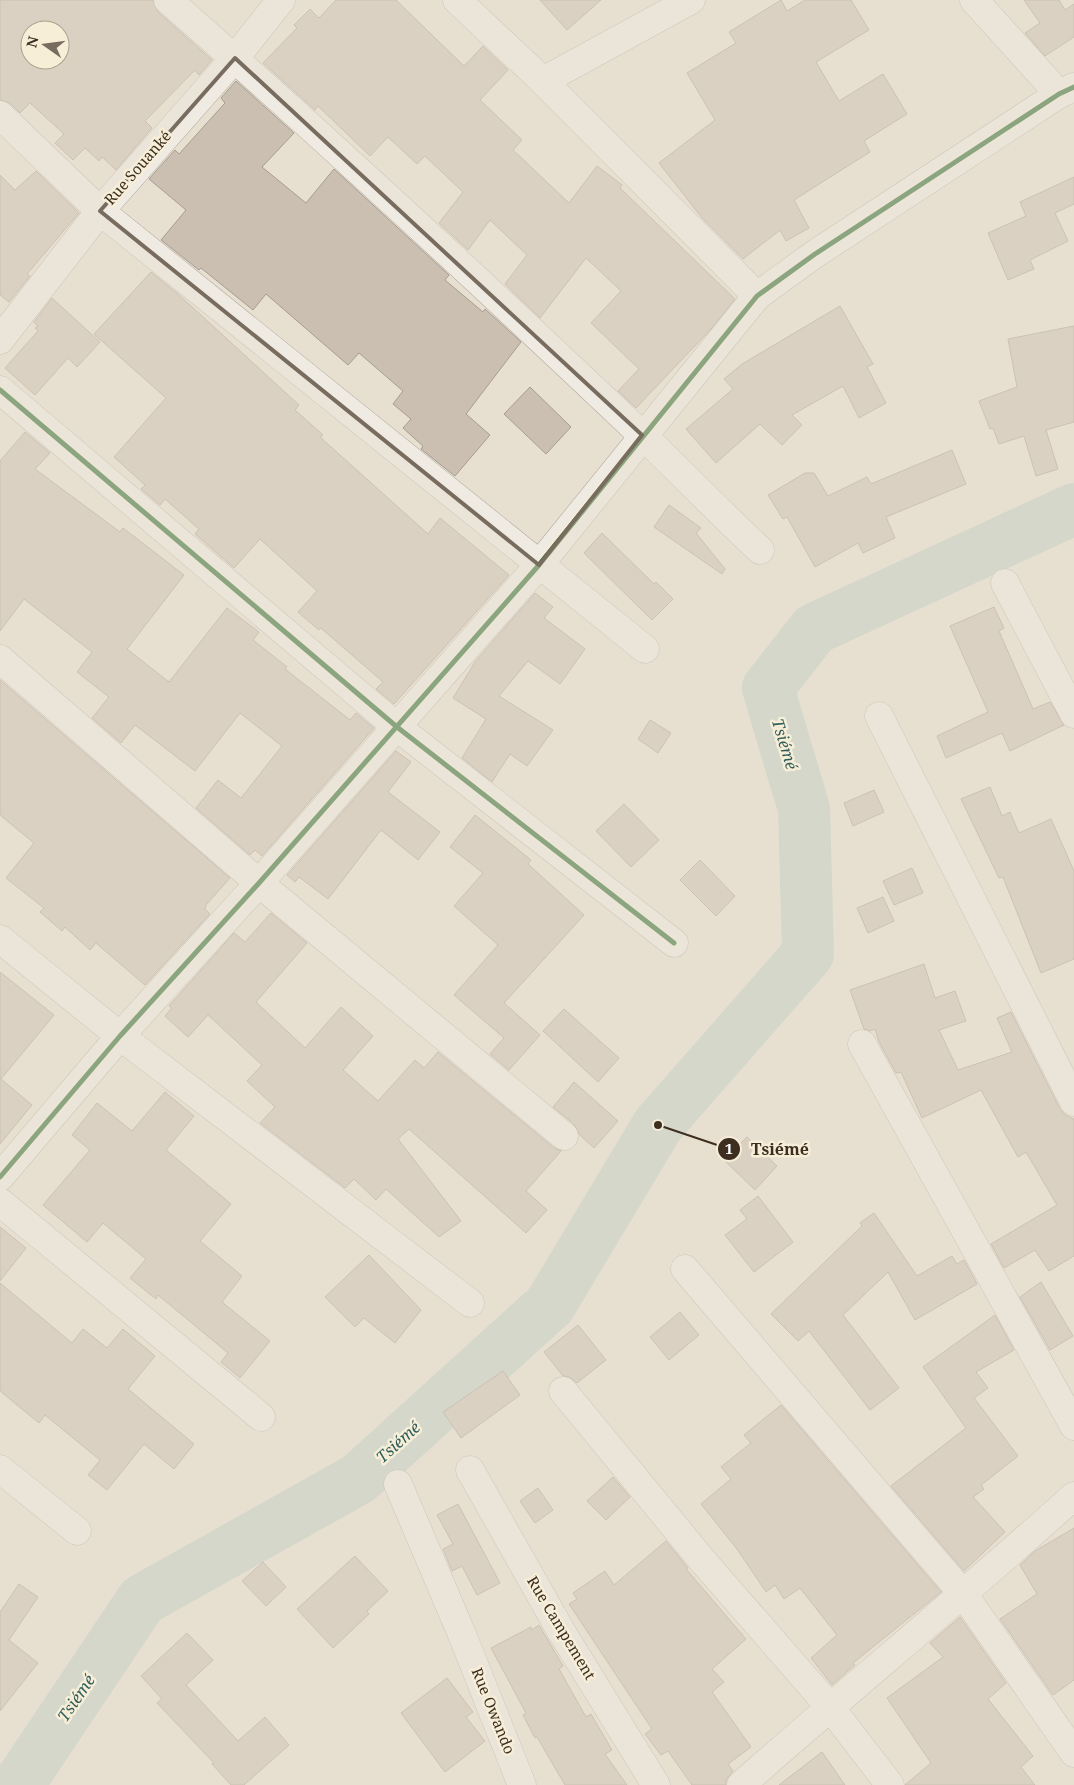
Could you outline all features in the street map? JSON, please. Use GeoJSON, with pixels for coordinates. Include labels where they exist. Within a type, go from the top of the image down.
{"type":"FeatureCollection","features":[{"type":"Feature","properties":{"kind":"street"},"geometry":{"type":"LineString","coordinates":[[168,0],[235,58],[642,435],[696,491],[760,550]]}},
{"type":"Feature","properties":{"kind":"street","name":"Rue Souanké"},"geometry":{"type":"LineString","coordinates":[[0,340],[100,211],[235,58],[281,0]]}},
{"type":"Feature","properties":{"kind":"street"},"geometry":{"type":"LineString","coordinates":[[457,0],[543,81],[757,296]]}},
{"type":"Feature","properties":{"kind":"street"},"geometry":{"type":"LineString","coordinates":[[543,81],[691,0]]}},
{"type":"Feature","properties":{"kind":"street"},"geometry":{"type":"LineString","coordinates":[[0,1176],[120,1036],[259,883],[538,566],[642,435],[757,296],[815,254],[1066,91],[974,0]]}},
{"type":"Feature","properties":{"kind":"street"},"geometry":{"type":"LineString","coordinates":[[0,114],[100,211],[538,566],[645,649]]}},
{"type":"Feature","properties":{"kind":"street"},"geometry":{"type":"LineString","coordinates":[[0,390],[397,726],[674,943]]}},
{"type":"Feature","properties":{"kind":"street"},"geometry":{"type":"LineString","coordinates":[[1005,583],[1074,714]]}},
{"type":"Feature","properties":{"kind":"street"},"geometry":{"type":"LineString","coordinates":[[0,659],[259,883],[564,1136]]}},
{"type":"Feature","properties":{"kind":"street"},"geometry":{"type":"LineString","coordinates":[[879,716],[1074,1102]]}},
{"type":"Feature","properties":{"kind":"street"},"geometry":{"type":"LineString","coordinates":[[0,939],[120,1036],[470,1303]]}},
{"type":"Feature","properties":{"kind":"street"},"geometry":{"type":"LineString","coordinates":[[862,1044],[1074,1426]]}},
{"type":"Feature","properties":{"kind":"street"},"geometry":{"type":"LineString","coordinates":[[0,1202],[261,1417]]}},
{"type":"Feature","properties":{"kind":"street"},"geometry":{"type":"LineString","coordinates":[[685,1268],[964,1595],[1074,1753]]}},
{"type":"Feature","properties":{"kind":"street"},"geometry":{"type":"LineString","coordinates":[[563,1391],[702,1560],[830,1706],[890,1785]]}},
{"type":"Feature","properties":{"kind":"street"},"geometry":{"type":"LineString","coordinates":[[0,1468],[77,1531]]}},
{"type":"Feature","properties":{"kind":"street","name":"Rue Campement"},"geometry":{"type":"LineString","coordinates":[[470,1470],[561,1630],[656,1785]]}},
{"type":"Feature","properties":{"kind":"street","name":"Rue Owando"},"geometry":{"type":"LineString","coordinates":[[398,1484],[463,1637],[522,1785]]}},
{"type":"Feature","properties":{"kind":"street"},"geometry":{"type":"LineString","coordinates":[[740,1785],[830,1706],[964,1595],[1074,1496]]}},
{"type":"Feature","properties":{"kind":"highlighted area"},"geometry":{"type":"Polygon","coordinates":[[[235,58],[642,435],[539,565],[100,211],[235,58]]]}},
{"type":"Feature","properties":{"kind":"building"},"geometry":{"type":"Polygon","coordinates":[[[0,0],[153,0],[158,12],[212,60],[199,75],[195,70],[145,121],[152,128],[116,170],[102,157],[99,161],[85,148],[73,160],[55,143],[64,134],[30,103],[20,113],[10,103],[0,100],[0,0]]]}},
{"type":"Feature","properties":{"kind":"building"},"geometry":{"type":"Polygon","coordinates":[[[336,0],[396,0],[464,66],[483,46],[508,70],[480,100],[522,140],[513,150],[569,203],[597,166],[622,185],[620,188],[735,299],[711,329],[636,408],[618,391],[639,369],[591,323],[621,291],[586,258],[540,318],[505,284],[527,255],[490,220],[468,250],[439,223],[463,192],[425,156],[417,164],[388,137],[370,156],[318,106],[315,110],[263,63],[297,28],[294,25],[310,9],[319,18],[336,0]]]}},
{"type":"Feature","properties":{"kind":"building"},"geometry":{"type":"Polygon","coordinates":[[[540,0],[601,0],[567,30],[540,0]]]}},
{"type":"Feature","properties":{"kind":"building"},"geometry":{"type":"Polygon","coordinates":[[[781,0],[787,11],[805,0],[851,0],[869,30],[816,62],[839,101],[883,74],[907,114],[864,141],[870,152],[794,200],[809,228],[786,241],[780,230],[743,259],[702,218],[659,163],[715,120],[687,73],[736,43],[729,32],[781,0]]]}},
{"type":"Feature","properties":{"kind":"building"},"geometry":{"type":"Polygon","coordinates":[[[1024,0],[1059,0],[1065,10],[1074,4],[1074,37],[1045,56],[1025,33],[1040,23],[1024,0]]]}},
{"type":"Feature","properties":{"kind":"building"},"geometry":{"type":"Polygon","coordinates":[[[236,81],[294,133],[262,167],[306,203],[334,169],[449,275],[445,280],[483,312],[485,309],[521,342],[466,414],[490,435],[455,476],[421,449],[423,446],[403,428],[411,419],[393,404],[403,391],[359,353],[348,365],[266,294],[253,310],[201,268],[199,270],[161,240],[186,210],[149,179],[175,150],[179,154],[225,103],[221,98],[236,81]]]}},
{"type":"Feature","properties":{"kind":"building"},"geometry":{"type":"Polygon","coordinates":[[[36,171],[79,213],[27,274],[30,276],[9,302],[0,295],[0,175],[15,190],[36,171]]]}},
{"type":"Feature","properties":{"kind":"building"},"geometry":{"type":"Polygon","coordinates":[[[1074,177],[1074,204],[1055,213],[1068,241],[1030,260],[1034,269],[1008,280],[988,233],[1026,216],[1020,202],[1074,177]]]}},
{"type":"Feature","properties":{"kind":"building"},"geometry":{"type":"Polygon","coordinates":[[[151,272],[178,294],[299,405],[295,410],[323,435],[320,437],[428,534],[440,518],[509,575],[394,704],[376,689],[383,682],[321,628],[319,630],[298,612],[317,591],[260,539],[234,568],[195,534],[199,529],[165,499],[160,505],[141,489],[145,485],[114,457],[166,398],[94,334],[151,272]]]}},
{"type":"Feature","properties":{"kind":"building"},"geometry":{"type":"Polygon","coordinates":[[[52,298],[100,342],[77,367],[68,358],[35,395],[5,368],[38,331],[35,328],[38,326],[34,322],[52,298]]]}},
{"type":"Feature","properties":{"kind":"building"},"geometry":{"type":"Polygon","coordinates":[[[840,306],[873,364],[867,367],[886,403],[859,418],[843,386],[792,415],[802,425],[782,445],[760,424],[716,463],[686,429],[733,389],[724,379],[742,364],[840,306]]]}},
{"type":"Feature","properties":{"kind":"building"},"geometry":{"type":"Polygon","coordinates":[[[1074,326],[1074,422],[1046,430],[1058,469],[1036,476],[1024,436],[999,444],[993,428],[990,429],[979,401],[1017,387],[1008,339],[1074,326]]]}},
{"type":"Feature","properties":{"kind":"building"},"geometry":{"type":"Polygon","coordinates":[[[530,387],[571,427],[546,454],[504,414],[530,387]]]}},
{"type":"Feature","properties":{"kind":"building"},"geometry":{"type":"Polygon","coordinates":[[[25,432],[50,453],[35,469],[120,532],[123,528],[184,575],[127,649],[169,682],[227,608],[259,632],[253,640],[287,667],[285,669],[350,720],[356,713],[374,728],[262,856],[255,850],[250,855],[196,808],[218,780],[241,798],[282,746],[240,713],[195,771],[135,725],[121,743],[92,718],[109,697],[77,672],[92,652],[24,599],[0,631],[0,461],[25,432]]]}},
{"type":"Feature","properties":{"kind":"building"},"geometry":{"type":"Polygon","coordinates":[[[952,450],[966,484],[886,517],[895,538],[863,553],[858,543],[815,567],[787,517],[783,519],[768,495],[805,473],[814,473],[828,496],[867,477],[871,484],[952,450]]]}},
{"type":"Feature","properties":{"kind":"building"},"geometry":{"type":"Polygon","coordinates":[[[669,505],[701,528],[696,533],[725,569],[722,574],[654,527],[669,505]]]}},
{"type":"Feature","properties":{"kind":"building"},"geometry":{"type":"Polygon","coordinates":[[[602,533],[654,584],[656,582],[673,599],[652,620],[584,553],[602,533]]]}},
{"type":"Feature","properties":{"kind":"building"},"geometry":{"type":"Polygon","coordinates":[[[535,593],[553,607],[544,618],[585,649],[560,684],[528,661],[499,696],[553,730],[527,766],[510,754],[492,782],[462,758],[486,719],[453,698],[475,662],[535,593]]]}},
{"type":"Feature","properties":{"kind":"building"},"geometry":{"type":"Polygon","coordinates":[[[994,607],[1004,628],[999,631],[1033,709],[1050,702],[1064,725],[1010,751],[1002,733],[946,758],[937,736],[988,712],[950,626],[994,607]]]}},
{"type":"Feature","properties":{"kind":"building"},"geometry":{"type":"Polygon","coordinates":[[[0,680],[230,878],[206,905],[205,909],[210,914],[145,985],[96,943],[90,950],[65,927],[62,931],[40,912],[44,908],[6,878],[34,843],[0,815],[0,680]]]}},
{"type":"Feature","properties":{"kind":"building"},"geometry":{"type":"Polygon","coordinates":[[[650,720],[671,733],[658,753],[638,739],[650,720]]]}},
{"type":"Feature","properties":{"kind":"building"},"geometry":{"type":"Polygon","coordinates":[[[396,751],[411,762],[388,792],[440,832],[418,860],[381,830],[328,899],[299,877],[295,882],[287,875],[396,751]]]}},
{"type":"Feature","properties":{"kind":"building"},"geometry":{"type":"Polygon","coordinates":[[[990,787],[1002,816],[1010,812],[1019,833],[1051,819],[1074,871],[1074,959],[1041,973],[1003,877],[999,878],[961,799],[990,787]]]}},
{"type":"Feature","properties":{"kind":"building"},"geometry":{"type":"Polygon","coordinates":[[[874,790],[884,812],[853,826],[844,803],[874,790]]]}},
{"type":"Feature","properties":{"kind":"building"},"geometry":{"type":"Polygon","coordinates":[[[624,804],[659,840],[631,867],[596,831],[624,804]]]}},
{"type":"Feature","properties":{"kind":"building"},"geometry":{"type":"Polygon","coordinates":[[[475,815],[531,860],[528,864],[584,915],[504,1003],[540,1035],[509,1070],[490,1054],[504,1038],[454,995],[498,945],[454,906],[483,873],[450,847],[475,815]]]}},
{"type":"Feature","properties":{"kind":"building"},"geometry":{"type":"Polygon","coordinates":[[[700,860],[735,896],[716,916],[680,880],[700,860]]]}},
{"type":"Feature","properties":{"kind":"building"},"geometry":{"type":"Polygon","coordinates":[[[912,868],[923,893],[894,905],[883,881],[912,868]]]}},
{"type":"Feature","properties":{"kind":"building"},"geometry":{"type":"Polygon","coordinates":[[[883,897],[894,921],[868,933],[857,908],[883,897]]]}},
{"type":"Feature","properties":{"kind":"building"},"geometry":{"type":"Polygon","coordinates":[[[271,913],[307,943],[256,1002],[305,1048],[341,1007],[373,1036],[343,1070],[378,1101],[415,1060],[424,1068],[438,1052],[554,1148],[561,1151],[526,1191],[547,1210],[526,1233],[409,1129],[398,1139],[461,1221],[439,1237],[386,1189],[376,1200],[354,1179],[345,1188],[260,1123],[275,1107],[247,1081],[262,1065],[208,1015],[188,1037],[165,1016],[172,1008],[169,1006],[234,933],[245,942],[271,913]]]}},
{"type":"Feature","properties":{"kind":"building"},"geometry":{"type":"Polygon","coordinates":[[[924,964],[935,998],[955,991],[966,1021],[939,1030],[958,1070],[1012,1052],[997,1018],[1011,1012],[1060,1109],[1065,1115],[1074,1119],[1074,1256],[1049,1271],[1035,1250],[1004,1268],[991,1244],[1057,1205],[1026,1152],[1018,1157],[981,1090],[922,1118],[901,1072],[896,1073],[879,1042],[875,1029],[870,1031],[864,1029],[850,990],[924,964]]]}},
{"type":"Feature","properties":{"kind":"building"},"geometry":{"type":"Polygon","coordinates":[[[0,972],[54,1015],[1,1079],[32,1105],[0,1144],[0,972]]]}},
{"type":"Feature","properties":{"kind":"building"},"geometry":{"type":"Polygon","coordinates":[[[564,1009],[619,1058],[598,1082],[543,1031],[564,1009]]]}},
{"type":"Feature","properties":{"kind":"building"},"geometry":{"type":"Polygon","coordinates":[[[574,1082],[618,1121],[594,1148],[579,1134],[574,1124],[553,1107],[574,1082]]]}},
{"type":"Feature","properties":{"kind":"building"},"geometry":{"type":"Polygon","coordinates":[[[165,1092],[194,1116],[166,1150],[231,1204],[200,1241],[242,1276],[222,1302],[270,1341],[240,1378],[221,1362],[228,1353],[158,1295],[156,1299],[130,1278],[146,1259],[103,1223],[87,1242],[43,1205],[90,1150],[72,1135],[97,1103],[132,1131],[165,1092]]]}},
{"type":"Feature","properties":{"kind":"building"},"geometry":{"type":"Polygon","coordinates":[[[747,1137],[777,1166],[755,1190],[724,1160],[747,1137]]]}},
{"type":"Feature","properties":{"kind":"building"},"geometry":{"type":"Polygon","coordinates":[[[758,1196],[793,1242],[754,1272],[725,1235],[747,1219],[740,1210],[758,1196]]]}},
{"type":"Feature","properties":{"kind":"building"},"geometry":{"type":"Polygon","coordinates":[[[874,1213],[917,1276],[952,1256],[957,1264],[964,1260],[977,1284],[915,1320],[888,1272],[843,1315],[899,1388],[870,1410],[809,1331],[798,1341],[771,1314],[862,1226],[860,1223],[874,1213]]]}},
{"type":"Feature","properties":{"kind":"building"},"geometry":{"type":"Polygon","coordinates":[[[0,1227],[26,1248],[0,1281],[0,1227]]]}},
{"type":"Feature","properties":{"kind":"building"},"geometry":{"type":"Polygon","coordinates":[[[369,1255],[421,1310],[395,1343],[364,1318],[355,1327],[325,1297],[369,1255]]]}},
{"type":"Feature","properties":{"kind":"building"},"geometry":{"type":"Polygon","coordinates":[[[1041,1282],[1073,1336],[1050,1350],[1020,1297],[1041,1282]]]}},
{"type":"Feature","properties":{"kind":"building"},"geometry":{"type":"Polygon","coordinates":[[[0,1283],[72,1343],[83,1329],[107,1348],[123,1329],[155,1356],[128,1389],[194,1444],[174,1469],[144,1444],[107,1490],[88,1475],[100,1460],[45,1415],[39,1423],[0,1391],[0,1283]]]}},
{"type":"Feature","properties":{"kind":"building"},"geometry":{"type":"Polygon","coordinates":[[[680,1312],[699,1335],[669,1360],[650,1337],[680,1312]]]}},
{"type":"Feature","properties":{"kind":"building"},"geometry":{"type":"Polygon","coordinates":[[[995,1315],[1014,1350],[976,1372],[988,1388],[974,1398],[1018,1456],[981,1485],[984,1489],[973,1497],[1005,1532],[964,1571],[891,1486],[966,1428],[923,1367],[995,1315]]]}},
{"type":"Feature","properties":{"kind":"building"},"geometry":{"type":"Polygon","coordinates":[[[578,1325],[606,1360],[577,1383],[569,1377],[563,1376],[544,1352],[578,1325]]]}},
{"type":"Feature","properties":{"kind":"building"},"geometry":{"type":"Polygon","coordinates":[[[503,1371],[520,1395],[461,1438],[443,1412],[503,1371]]]}},
{"type":"Feature","properties":{"kind":"building"},"geometry":{"type":"Polygon","coordinates":[[[781,1405],[941,1592],[853,1663],[855,1665],[832,1685],[811,1658],[837,1635],[800,1588],[784,1599],[775,1585],[766,1592],[737,1549],[701,1504],[731,1479],[721,1467],[751,1443],[744,1435],[781,1405]]]}},
{"type":"Feature","properties":{"kind":"building"},"geometry":{"type":"Polygon","coordinates":[[[613,1477],[630,1497],[606,1520],[587,1501],[613,1477]]]}},
{"type":"Feature","properties":{"kind":"building"},"geometry":{"type":"Polygon","coordinates":[[[538,1488],[553,1510],[535,1523],[520,1501],[538,1488]]]}},
{"type":"Feature","properties":{"kind":"building"},"geometry":{"type":"Polygon","coordinates":[[[458,1504],[500,1583],[477,1595],[462,1566],[452,1571],[443,1549],[453,1544],[437,1515],[458,1504]]]}},
{"type":"Feature","properties":{"kind":"building"},"geometry":{"type":"Polygon","coordinates":[[[1074,1528],[1074,1680],[1053,1695],[1000,1619],[1037,1594],[1020,1565],[1035,1551],[1074,1528]]]}},
{"type":"Feature","properties":{"kind":"building"},"geometry":{"type":"Polygon","coordinates":[[[666,1541],[688,1568],[686,1569],[746,1639],[712,1669],[724,1682],[712,1692],[751,1747],[728,1764],[733,1771],[726,1780],[726,1785],[692,1785],[668,1751],[661,1755],[645,1734],[652,1729],[569,1604],[577,1599],[573,1593],[605,1571],[614,1585],[666,1541]]]}},
{"type":"Feature","properties":{"kind":"building"},"geometry":{"type":"Polygon","coordinates":[[[355,1556],[388,1591],[367,1611],[369,1614],[333,1648],[297,1609],[355,1556]]]}},
{"type":"Feature","properties":{"kind":"building"},"geometry":{"type":"Polygon","coordinates":[[[263,1562],[286,1587],[266,1606],[242,1581],[263,1562]]]}},
{"type":"Feature","properties":{"kind":"building"},"geometry":{"type":"Polygon","coordinates":[[[19,1584],[38,1597],[9,1640],[38,1663],[0,1711],[0,1612],[19,1584]]]}},
{"type":"Feature","properties":{"kind":"building"},"geometry":{"type":"Polygon","coordinates":[[[960,1617],[1006,1683],[988,1699],[1033,1756],[1021,1767],[1035,1785],[905,1785],[931,1763],[887,1698],[943,1657],[930,1643],[960,1617]]]}},
{"type":"Feature","properties":{"kind":"building"},"geometry":{"type":"Polygon","coordinates":[[[539,1625],[563,1666],[559,1669],[586,1717],[591,1714],[612,1750],[605,1754],[627,1785],[565,1785],[537,1737],[535,1738],[523,1715],[526,1713],[491,1648],[531,1627],[532,1630],[539,1625]]]}},
{"type":"Feature","properties":{"kind":"building"},"geometry":{"type":"Polygon","coordinates":[[[187,1633],[213,1660],[186,1685],[238,1741],[265,1717],[289,1745],[244,1785],[231,1785],[212,1764],[214,1763],[157,1703],[162,1699],[141,1676],[187,1633]]]}},
{"type":"Feature","properties":{"kind":"building"},"geometry":{"type":"Polygon","coordinates":[[[447,1678],[473,1712],[466,1717],[485,1741],[445,1772],[401,1713],[447,1678]]]}},
{"type":"Feature","properties":{"kind":"building"},"geometry":{"type":"Polygon","coordinates":[[[822,1752],[845,1785],[779,1785],[822,1752]]]}},
{"type":"Feature","properties":{"kind":"waterway","name":"Tsiémé"},"geometry":{"type":"LineString","coordinates":[[18,1785],[142,1600],[358,1479],[550,1305],[658,1125],[808,954],[804,809],[768,688],[814,629],[1074,509]]}},
{"type":"Feature","properties":{"kind":"cycle path"},"geometry":{"type":"LineString","coordinates":[[0,1177],[120,1036],[259,883],[539,565],[757,296],[815,254],[1059,94],[1074,87]]}},
{"type":"Feature","properties":{"kind":"cycle path"},"geometry":{"type":"LineString","coordinates":[[0,390],[397,727],[674,943]]}},
{"type":"Feature","properties":{"kind":"place","name":"Tsiémé"},"geometry":{"type":"Point","coordinates":[658,1125]}}]}
